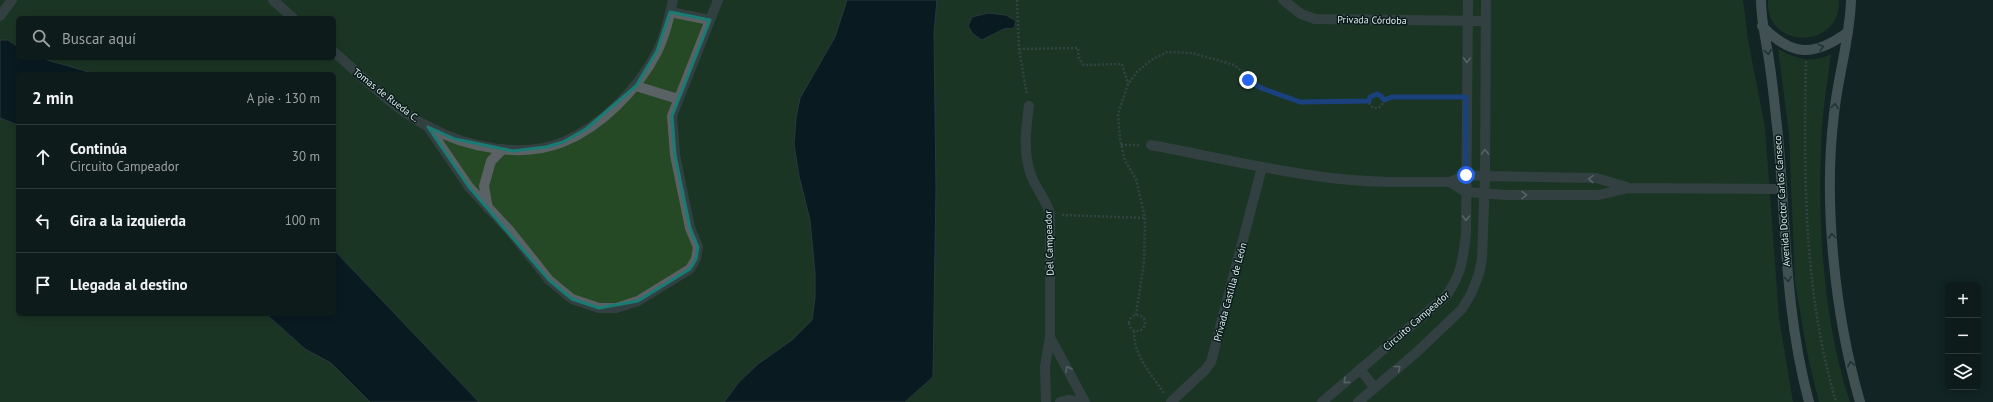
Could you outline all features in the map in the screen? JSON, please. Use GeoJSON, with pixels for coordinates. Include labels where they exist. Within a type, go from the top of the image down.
{"type":"FeatureCollection","features":[{"type":"Feature","properties":{"kind":"main road","name":"Avenida Doctor Carlos Canseco"},"geometry":{"type":"LineString","coordinates":[[1761,0],[1762,26],[1774,92],[1788,281],[1800,361],[1809,402]]}},
{"type":"Feature","properties":{"kind":"main road"},"geometry":{"type":"LineString","coordinates":[[1851,0],[1848,32],[1834,114],[1830,204],[1834,260],[1843,325],[1860,402]]}},
{"type":"Feature","properties":{"kind":"main road"},"geometry":{"type":"LineString","coordinates":[[1762,26],[1782,44],[1806,51],[1822,48],[1836,41],[1848,32]]}},
{"type":"Feature","properties":{"kind":"street"},"geometry":{"type":"LineString","coordinates":[[1,14],[12,0]]}},
{"type":"Feature","properties":{"kind":"street"},"geometry":{"type":"LineString","coordinates":[[273,0],[291,16]]}},
{"type":"Feature","properties":{"kind":"street","name":"Tomas de Rueda C."},"geometry":{"type":"LineString","coordinates":[[336,54],[404,112],[428,127],[455,139],[513,151],[546,147],[563,142],[586,129],[612,110],[636,86],[657,51],[667,27],[673,0]]}},
{"type":"Feature","properties":{"kind":"street"},"geometry":{"type":"LineString","coordinates":[[428,127],[469,187],[510,231],[550,280],[572,299],[599,308],[616,308],[638,302],[690,269],[696,259],[698,247],[690,228],[675,155],[672,116],[718,0]]}},
{"type":"Feature","properties":{"kind":"street","name":"Privada Córdoba"},"geometry":{"type":"LineString","coordinates":[[1283,0],[1301,14],[1315,19],[1486,21]]}},
{"type":"Feature","properties":{"kind":"street","name":"Circuito Campeador"},"geometry":{"type":"LineString","coordinates":[[1322,402],[1446,296],[1456,282],[1462,268],[1466,233],[1468,0]]}},
{"type":"Feature","properties":{"kind":"street"},"geometry":{"type":"LineString","coordinates":[[1485,176],[1486,0]]}},
{"type":"Feature","properties":{"kind":"street"},"geometry":{"type":"LineString","coordinates":[[670,12],[710,20]]}},
{"type":"Feature","properties":{"kind":"street"},"geometry":{"type":"LineString","coordinates":[[636,86],[678,99]]}},
{"type":"Feature","properties":{"kind":"street","name":"Del Campeador"},"geometry":{"type":"LineString","coordinates":[[1029,106],[1026,129],[1027,155],[1030,172],[1047,203],[1050,214],[1050,337],[1045,366],[1046,402]]}},
{"type":"Feature","properties":{"kind":"street"},"geometry":{"type":"LineString","coordinates":[[1151,145],[1213,156],[1262,167],[1333,178],[1450,182],[1466,175],[1596,178],[1629,188]]}},
{"type":"Feature","properties":{"kind":"street"},"geometry":{"type":"LineString","coordinates":[[488,208],[484,186],[491,161],[503,149]]}},
{"type":"Feature","properties":{"kind":"street","name":"Privada Castilla de León"},"geometry":{"type":"LineString","coordinates":[[1168,399],[1205,370],[1211,362],[1262,167]]}},
{"type":"Feature","properties":{"kind":"street","name":"Circuito Campeador"},"geometry":{"type":"LineString","coordinates":[[1358,402],[1417,352],[1462,309],[1472,294],[1480,274],[1482,259],[1485,176]]}},
{"type":"Feature","properties":{"kind":"street"},"geometry":{"type":"LineString","coordinates":[[1450,182],[1466,192],[1485,194],[1599,194],[1629,188],[1781,189]]}},
{"type":"Feature","properties":{"kind":"street"},"geometry":{"type":"LineString","coordinates":[[1462,268],[1480,274]]}},
{"type":"Feature","properties":{"kind":"street","name":"Del Campeador"},"geometry":{"type":"LineString","coordinates":[[1050,337],[1083,402]]}},
{"type":"Feature","properties":{"kind":"street"},"geometry":{"type":"LineString","coordinates":[[1360,369],[1374,387]]}},
{"type":"Feature","properties":{"kind":"street"},"geometry":{"type":"LineString","coordinates":[[1060,402],[1068,400],[1083,402]]}},
{"type":"Feature","properties":{"kind":"path"},"geometry":{"type":"LineString","coordinates":[[1017,0],[1019,49],[1029,106]]}},
{"type":"Feature","properties":{"kind":"path"},"geometry":{"type":"LineString","coordinates":[[1019,49],[1078,48],[1079,59],[1084,65],[1122,64],[1128,84]]}},
{"type":"Feature","properties":{"kind":"path"},"geometry":{"type":"LineString","coordinates":[[1136,315],[1144,262],[1145,218],[1136,179],[1125,161],[1121,145],[1118,114],[1128,84],[1137,72],[1151,60],[1167,52],[1192,53],[1234,65],[1244,73],[1248,80],[1261,88],[1300,102],[1369,101]]}},
{"type":"Feature","properties":{"kind":"path"},"geometry":{"type":"LineString","coordinates":[[1806,60],[1806,214],[1809,262],[1820,340],[1836,402]]}},
{"type":"Feature","properties":{"kind":"path"},"geometry":{"type":"LineString","coordinates":[[1369,101],[1370,97],[1374,94],[1379,94],[1384,100]]}},
{"type":"Feature","properties":{"kind":"path"},"geometry":{"type":"LineString","coordinates":[[1369,101],[1372,107],[1377,108],[1381,106],[1384,100],[1392,97],[1466,97]]}},
{"type":"Feature","properties":{"kind":"path"},"geometry":{"type":"LineString","coordinates":[[1121,145],[1151,145]]}},
{"type":"Feature","properties":{"kind":"path"},"geometry":{"type":"LineString","coordinates":[[1050,214],[1145,218]]}},
{"type":"Feature","properties":{"kind":"path"},"geometry":{"type":"LineString","coordinates":[[1134,330],[1142,329],[1145,325],[1143,317],[1136,315],[1131,317],[1128,322],[1130,327],[1134,330],[1134,342],[1140,360],[1168,399]]}},
{"type":"Feature","properties":{"kind":"highlighted area"},"geometry":{"type":"Polygon","coordinates":[[[670,12],[710,20],[672,116],[675,155],[690,228],[698,247],[696,259],[690,269],[638,301],[599,308],[572,299],[549,280],[469,187],[428,127],[455,139],[513,151],[546,147],[563,142],[586,129],[636,86],[657,51],[670,12]]]}},
{"type":"Feature","properties":{"kind":"green space"},"geometry":{"type":"Polygon","coordinates":[[[0,0],[1743,0],[1748,40],[1765,127],[1779,318],[1793,402],[0,402],[0,0]]]}},
{"type":"Feature","properties":{"kind":"green space"},"geometry":{"type":"Polygon","coordinates":[[[1768,0],[1839,0],[1836,17],[1828,28],[1816,35],[1803,38],[1789,35],[1778,28],[1770,16],[1768,0]]]}},
{"type":"Feature","properties":{"kind":"green space"},"geometry":{"type":"Polygon","coordinates":[[[1778,49],[1798,58],[1804,59],[1817,59],[1831,54],[1822,126],[1820,194],[1821,230],[1833,336],[1850,402],[1819,402],[1808,357],[1795,283],[1789,134],[1778,49]]]}},
{"type":"Feature","properties":{"kind":"water"},"geometry":{"type":"Polygon","coordinates":[[[847,0],[937,0],[934,33],[936,188],[933,377],[905,402],[724,402],[739,382],[758,364],[792,340],[812,320],[815,298],[815,273],[810,220],[799,176],[794,144],[796,118],[800,98],[835,37],[847,0]]]}},
{"type":"Feature","properties":{"kind":"water"},"geometry":{"type":"Polygon","coordinates":[[[988,13],[1006,15],[1016,21],[1014,28],[1004,29],[982,40],[973,34],[968,26],[972,17],[988,13]]]}},
{"type":"Feature","properties":{"kind":"water"},"geometry":{"type":"Polygon","coordinates":[[[0,40],[8,40],[16,46],[16,60],[47,60],[89,72],[16,72],[16,124],[0,118],[0,40]]]}},
{"type":"Feature","properties":{"kind":"water"},"geometry":{"type":"Polygon","coordinates":[[[336,252],[479,402],[370,402],[331,363],[305,349],[268,316],[336,316],[336,252]]]}},
{"type":"Feature","properties":{"kind":"route"},"geometry":{"type":"LineString","coordinates":[[1248,80],[1261,88],[1300,102],[1369,101],[1370,97],[1374,94],[1379,94],[1384,100],[1392,97],[1466,97],[1466,175]]}}]}
